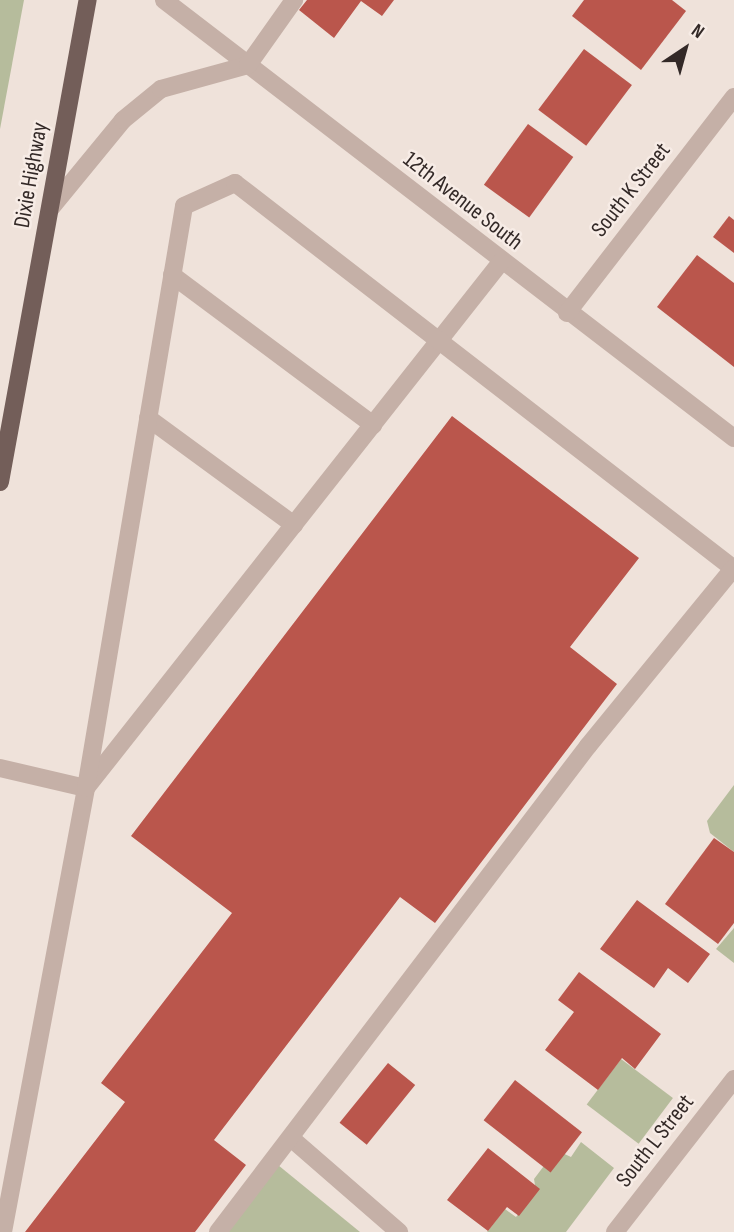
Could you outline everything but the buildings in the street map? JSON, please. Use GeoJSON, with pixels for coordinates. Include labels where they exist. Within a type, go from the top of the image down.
{"type":"FeatureCollection","features":[{"type":"Feature","properties":{"kind":"main road","name":"Dixie Highway"},"geometry":{"type":"LineString","coordinates":[[0,482],[88,0]]}},
{"type":"Feature","properties":{"kind":"street","name":"12th Avenue South"},"geometry":{"type":"LineString","coordinates":[[164,0],[567,313],[734,438]]}},
{"type":"Feature","properties":{"kind":"street"},"geometry":{"type":"LineString","coordinates":[[50,209],[123,120],[162,89],[248,65],[294,0]]}},
{"type":"Feature","properties":{"kind":"street","name":"South K Street"},"geometry":{"type":"LineString","coordinates":[[567,313],[734,97]]}},
{"type":"Feature","properties":{"kind":"street"},"geometry":{"type":"LineString","coordinates":[[3,1232],[86,788],[184,206],[235,183],[734,569],[588,746],[292,1139],[218,1232]]}},
{"type":"Feature","properties":{"kind":"street"},"geometry":{"type":"LineString","coordinates":[[86,788],[502,262]]}},
{"type":"Feature","properties":{"kind":"street"},"geometry":{"type":"LineString","coordinates":[[172,275],[373,425]]}},
{"type":"Feature","properties":{"kind":"street"},"geometry":{"type":"LineString","coordinates":[[148,418],[294,525]]}},
{"type":"Feature","properties":{"kind":"street"},"geometry":{"type":"LineString","coordinates":[[0,768],[86,788]]}},
{"type":"Feature","properties":{"kind":"street","name":"South L Street"},"geometry":{"type":"LineString","coordinates":[[615,1232],[734,1079]]}},
{"type":"Feature","properties":{"kind":"street"},"geometry":{"type":"LineString","coordinates":[[292,1139],[399,1232]]}},
{"type":"Feature","properties":{"kind":"green space"},"geometry":{"type":"Polygon","coordinates":[[[0,0],[24,0],[0,129],[0,0]]]}},
{"type":"Feature","properties":{"kind":"green space"},"geometry":{"type":"Polygon","coordinates":[[[734,785],[734,852],[710,833],[707,821],[734,785]]]}},
{"type":"Feature","properties":{"kind":"green space"},"geometry":{"type":"Polygon","coordinates":[[[734,928],[734,963],[716,949],[734,928]]]}},
{"type":"Feature","properties":{"kind":"green space"},"geometry":{"type":"Polygon","coordinates":[[[621,1059],[673,1098],[639,1144],[587,1105],[621,1059]]]}},
{"type":"Feature","properties":{"kind":"green space"},"geometry":{"type":"Polygon","coordinates":[[[581,1142],[614,1168],[566,1232],[487,1232],[505,1209],[516,1217],[536,1191],[534,1179],[556,1150],[571,1157],[581,1142]]]}},
{"type":"Feature","properties":{"kind":"green space"},"geometry":{"type":"Polygon","coordinates":[[[278,1165],[360,1232],[226,1232],[278,1165]]]}}]}
